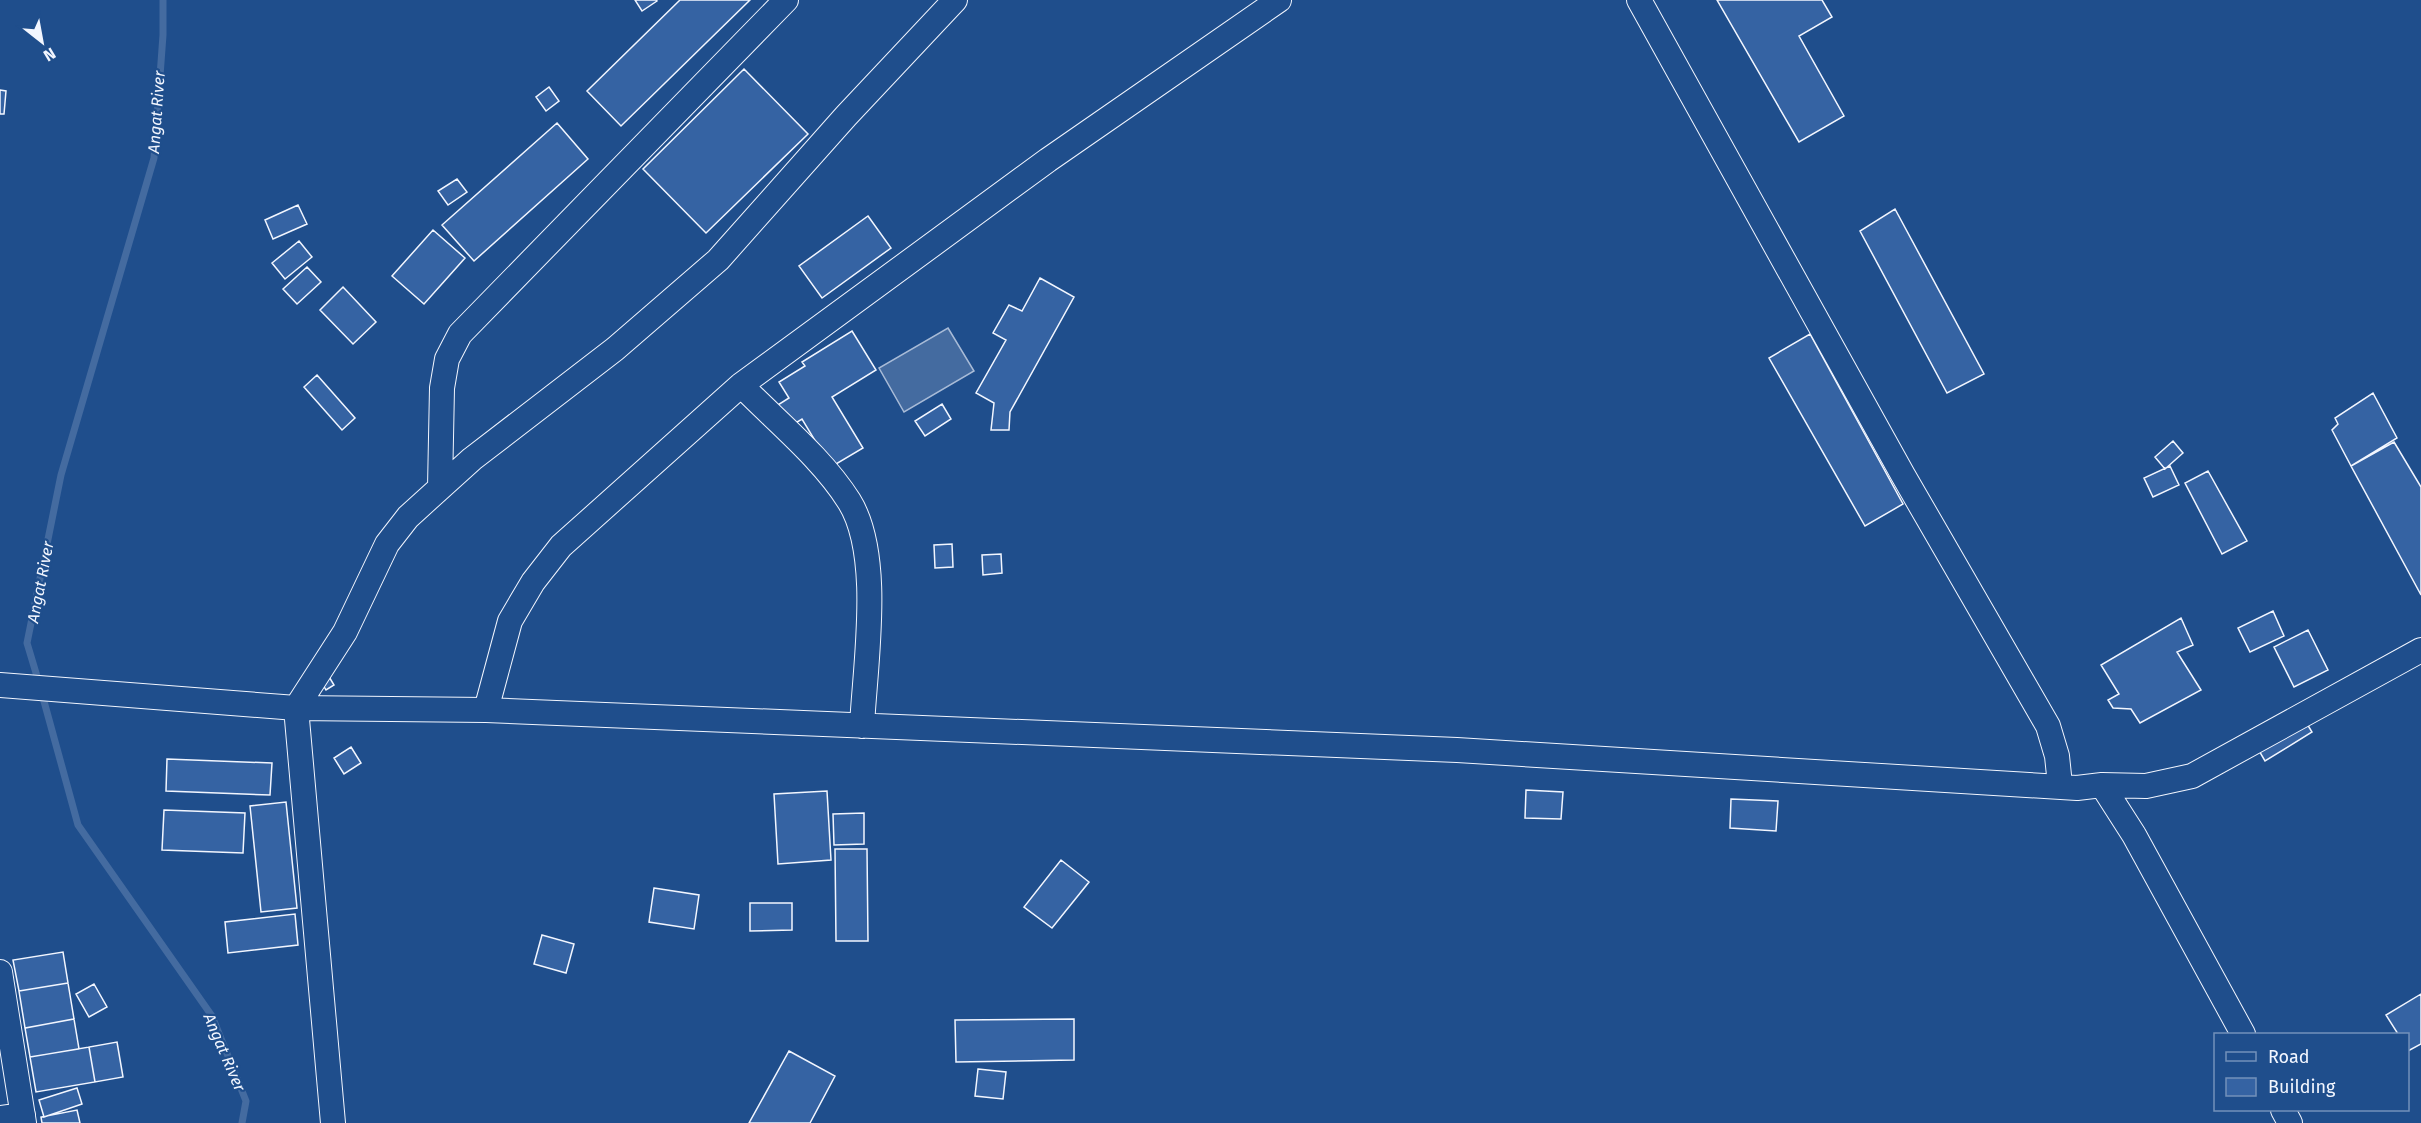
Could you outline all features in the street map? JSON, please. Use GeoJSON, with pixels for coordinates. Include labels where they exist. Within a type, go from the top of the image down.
{"type":"FeatureCollection","features":[{"type":"Feature","properties":{"kind":"street"},"geometry":{"type":"LineString","coordinates":[[440,487],[442,388],[447,359],[460,334],[786,0]]}},
{"type":"Feature","properties":{"kind":"street"},"geometry":{"type":"LineString","coordinates":[[333,1123],[296,708],[345,632],[387,544],[408,517],[472,459],[615,349],[718,260],[846,116],[955,0]]}},
{"type":"Feature","properties":{"kind":"street"},"geometry":{"type":"LineString","coordinates":[[486,710],[510,621],[533,582],[561,546],[741,385],[1000,194],[1279,0]]}},
{"type":"Feature","properties":{"kind":"street"},"geometry":{"type":"LineString","coordinates":[[1639,0],[1903,475],[2048,726],[2057,756],[2060,785]]}},
{"type":"Feature","properties":{"kind":"street"},"geometry":{"type":"LineString","coordinates":[[741,385],[824,468],[850,502],[863,536],[868,575],[869,612],[862,726]]}},
{"type":"Feature","properties":{"kind":"street"},"geometry":{"type":"LineString","coordinates":[[0,685],[296,708],[486,710],[1445,750],[2060,785],[2077,788],[2102,785],[2146,786],[2192,776],[2421,650]]}},
{"type":"Feature","properties":{"kind":"street"},"geometry":{"type":"LineString","coordinates":[[2102,785],[2134,835],[2242,1033]]}},
{"type":"Feature","properties":{"kind":"street"},"geometry":{"type":"LineString","coordinates":[[0,972],[15,1119]]}},
{"type":"Feature","properties":{"kind":"water"},"geometry":{"type":"Polygon","coordinates":[[[948,328],[974,371],[904,412],[879,368],[948,328]]]}},
{"type":"Feature","properties":{"kind":"building"},"geometry":{"type":"Polygon","coordinates":[[[635,0],[656,0],[657,1],[642,11],[635,0]]]}},
{"type":"Feature","properties":{"kind":"building"},"geometry":{"type":"Polygon","coordinates":[[[680,0],[750,0],[621,126],[587,91],[680,0]]]}},
{"type":"Feature","properties":{"kind":"building"},"geometry":{"type":"Polygon","coordinates":[[[1717,0],[1822,0],[1832,17],[1799,36],[1844,116],[1799,142],[1717,0]]]}},
{"type":"Feature","properties":{"kind":"building"},"geometry":{"type":"Polygon","coordinates":[[[744,69],[808,134],[706,233],[643,169],[744,69]]]}},
{"type":"Feature","properties":{"kind":"building"},"geometry":{"type":"Polygon","coordinates":[[[549,87],[559,101],[546,111],[536,97],[549,87]]]}},
{"type":"Feature","properties":{"kind":"building"},"geometry":{"type":"Polygon","coordinates":[[[0,90],[6,91],[4,114],[0,114],[0,90]]]}},
{"type":"Feature","properties":{"kind":"building"},"geometry":{"type":"Polygon","coordinates":[[[557,123],[588,159],[474,261],[442,225],[557,123]]]}},
{"type":"Feature","properties":{"kind":"building"},"geometry":{"type":"Polygon","coordinates":[[[457,179],[467,192],[448,205],[438,191],[457,179]]]}},
{"type":"Feature","properties":{"kind":"building"},"geometry":{"type":"Polygon","coordinates":[[[298,205],[307,224],[273,239],[265,220],[298,205]]]}},
{"type":"Feature","properties":{"kind":"building"},"geometry":{"type":"Polygon","coordinates":[[[1895,209],[1984,374],[1947,393],[1860,231],[1895,209]]]}},
{"type":"Feature","properties":{"kind":"building"},"geometry":{"type":"Polygon","coordinates":[[[868,216],[891,248],[822,298],[799,266],[868,216]]]}},
{"type":"Feature","properties":{"kind":"building"},"geometry":{"type":"Polygon","coordinates":[[[433,230],[465,258],[424,304],[392,276],[433,230]]]}},
{"type":"Feature","properties":{"kind":"building"},"geometry":{"type":"Polygon","coordinates":[[[299,241],[312,257],[285,279],[272,263],[299,241]]]}},
{"type":"Feature","properties":{"kind":"building"},"geometry":{"type":"Polygon","coordinates":[[[307,267],[321,282],[297,304],[283,289],[307,267]]]}},
{"type":"Feature","properties":{"kind":"building"},"geometry":{"type":"Polygon","coordinates":[[[1040,278],[1074,297],[1010,412],[1009,430],[991,430],[994,403],[976,393],[1006,340],[993,333],[1009,305],[1022,311],[1040,278]]]}},
{"type":"Feature","properties":{"kind":"building"},"geometry":{"type":"Polygon","coordinates":[[[343,287],[376,322],[353,344],[320,310],[343,287]]]}},
{"type":"Feature","properties":{"kind":"building"},"geometry":{"type":"Polygon","coordinates":[[[852,331],[876,370],[832,397],[863,448],[831,467],[802,419],[786,429],[773,408],[789,398],[779,382],[805,366],[802,362],[852,331]]]}},
{"type":"Feature","properties":{"kind":"building"},"geometry":{"type":"Polygon","coordinates":[[[1810,334],[1903,504],[1865,526],[1769,358],[1810,334]]]}},
{"type":"Feature","properties":{"kind":"building"},"geometry":{"type":"Polygon","coordinates":[[[317,375],[355,418],[342,430],[304,387],[317,375]]]}},
{"type":"Feature","properties":{"kind":"building"},"geometry":{"type":"Polygon","coordinates":[[[2373,393],[2397,438],[2351,466],[2332,430],[2338,424],[2335,418],[2373,393]]]}},
{"type":"Feature","properties":{"kind":"building"},"geometry":{"type":"Polygon","coordinates":[[[942,404],[951,419],[925,436],[915,421],[942,404]]]}},
{"type":"Feature","properties":{"kind":"building"},"geometry":{"type":"Polygon","coordinates":[[[2173,441],[2183,453],[2165,469],[2155,457],[2173,441]]]}},
{"type":"Feature","properties":{"kind":"building"},"geometry":{"type":"Polygon","coordinates":[[[2394,442],[2421,487],[2421,595],[2351,466],[2394,442]]]}},
{"type":"Feature","properties":{"kind":"building"},"geometry":{"type":"Polygon","coordinates":[[[2170,466],[2179,485],[2153,497],[2144,478],[2170,466]]]}},
{"type":"Feature","properties":{"kind":"building"},"geometry":{"type":"Polygon","coordinates":[[[2208,471],[2247,541],[2222,554],[2185,483],[2208,471]]]}},
{"type":"Feature","properties":{"kind":"building"},"geometry":{"type":"Polygon","coordinates":[[[952,544],[953,567],[935,568],[934,545],[952,544]]]}},
{"type":"Feature","properties":{"kind":"building"},"geometry":{"type":"Polygon","coordinates":[[[1001,554],[1002,573],[983,575],[982,555],[1001,554]]]}},
{"type":"Feature","properties":{"kind":"building"},"geometry":{"type":"Polygon","coordinates":[[[2273,611],[2284,636],[2250,652],[2238,628],[2273,611]]]}},
{"type":"Feature","properties":{"kind":"building"},"geometry":{"type":"Polygon","coordinates":[[[2181,618],[2193,645],[2177,652],[2201,690],[2140,723],[2131,709],[2113,708],[2108,700],[2119,694],[2101,665],[2181,618]]]}},
{"type":"Feature","properties":{"kind":"building"},"geometry":{"type":"Polygon","coordinates":[[[2308,630],[2328,670],[2294,687],[2274,647],[2308,630]]]}},
{"type":"Feature","properties":{"kind":"building"},"geometry":{"type":"Polygon","coordinates":[[[322,665],[334,685],[326,690],[314,669],[322,665]]]}},
{"type":"Feature","properties":{"kind":"building"},"geometry":{"type":"Polygon","coordinates":[[[2298,709],[2312,732],[2265,761],[2251,737],[2298,709]]]}},
{"type":"Feature","properties":{"kind":"building"},"geometry":{"type":"Polygon","coordinates":[[[351,747],[361,763],[344,774],[334,758],[351,747]]]}},
{"type":"Feature","properties":{"kind":"building"},"geometry":{"type":"Polygon","coordinates":[[[167,759],[272,763],[270,795],[166,791],[167,759]]]}},
{"type":"Feature","properties":{"kind":"building"},"geometry":{"type":"Polygon","coordinates":[[[1526,790],[1563,792],[1561,819],[1525,818],[1526,790]]]}},
{"type":"Feature","properties":{"kind":"building"},"geometry":{"type":"Polygon","coordinates":[[[827,791],[831,860],[778,864],[774,794],[827,791]]]}},
{"type":"Feature","properties":{"kind":"building"},"geometry":{"type":"Polygon","coordinates":[[[1731,799],[1778,801],[1776,831],[1730,828],[1731,799]]]}},
{"type":"Feature","properties":{"kind":"building"},"geometry":{"type":"Polygon","coordinates":[[[286,802],[297,908],[261,912],[250,806],[286,802]]]}},
{"type":"Feature","properties":{"kind":"building"},"geometry":{"type":"Polygon","coordinates":[[[164,810],[245,813],[243,853],[162,850],[164,810]]]}},
{"type":"Feature","properties":{"kind":"building"},"geometry":{"type":"Polygon","coordinates":[[[864,813],[864,844],[834,845],[833,814],[864,813]]]}},
{"type":"Feature","properties":{"kind":"building"},"geometry":{"type":"Polygon","coordinates":[[[835,849],[867,849],[868,941],[836,941],[835,849]]]}},
{"type":"Feature","properties":{"kind":"building"},"geometry":{"type":"Polygon","coordinates":[[[1061,860],[1089,882],[1052,928],[1024,907],[1061,860]]]}},
{"type":"Feature","properties":{"kind":"building"},"geometry":{"type":"Polygon","coordinates":[[[654,888],[699,895],[694,929],[649,922],[654,888]]]}},
{"type":"Feature","properties":{"kind":"building"},"geometry":{"type":"Polygon","coordinates":[[[750,903],[792,903],[792,930],[750,931],[750,903]]]}},
{"type":"Feature","properties":{"kind":"building"},"geometry":{"type":"Polygon","coordinates":[[[295,914],[298,945],[228,953],[225,922],[295,914]]]}},
{"type":"Feature","properties":{"kind":"building"},"geometry":{"type":"Polygon","coordinates":[[[542,935],[574,944],[566,973],[534,964],[542,935]]]}},
{"type":"Feature","properties":{"kind":"building"},"geometry":{"type":"Polygon","coordinates":[[[63,952],[68,983],[19,991],[13,960],[63,952]]]}},
{"type":"Feature","properties":{"kind":"building"},"geometry":{"type":"Polygon","coordinates":[[[68,983],[74,1019],[25,1028],[19,991],[68,983]]]}},
{"type":"Feature","properties":{"kind":"building"},"geometry":{"type":"Polygon","coordinates":[[[94,984],[107,1007],[89,1017],[76,994],[94,984]]]}},
{"type":"Feature","properties":{"kind":"building"},"geometry":{"type":"Polygon","coordinates":[[[2421,994],[2421,1044],[2409,1050],[2409,1033],[2397,1033],[2386,1015],[2421,994]]]}},
{"type":"Feature","properties":{"kind":"building"},"geometry":{"type":"Polygon","coordinates":[[[74,1019],[79,1049],[30,1057],[25,1028],[74,1019]]]}},
{"type":"Feature","properties":{"kind":"building"},"geometry":{"type":"Polygon","coordinates":[[[1074,1019],[1074,1060],[956,1062],[955,1020],[1074,1019]]]}},
{"type":"Feature","properties":{"kind":"building"},"geometry":{"type":"Polygon","coordinates":[[[117,1042],[123,1077],[95,1082],[89,1047],[117,1042]]]}},
{"type":"Feature","properties":{"kind":"building"},"geometry":{"type":"Polygon","coordinates":[[[89,1047],[95,1082],[36,1092],[30,1057],[89,1047]]]}},
{"type":"Feature","properties":{"kind":"building"},"geometry":{"type":"Polygon","coordinates":[[[789,1051],[835,1076],[810,1123],[749,1123],[789,1051]]]}},
{"type":"Feature","properties":{"kind":"building"},"geometry":{"type":"Polygon","coordinates":[[[978,1069],[1006,1072],[1003,1099],[975,1096],[978,1069]]]}},
{"type":"Feature","properties":{"kind":"building"},"geometry":{"type":"Polygon","coordinates":[[[77,1088],[82,1104],[44,1117],[39,1100],[77,1088]]]}},
{"type":"Feature","properties":{"kind":"building"},"geometry":{"type":"Polygon","coordinates":[[[77,1110],[80,1123],[42,1123],[41,1117],[77,1110]]]}},
{"type":"Feature","properties":{"kind":"waterway","name":"Angat River"},"geometry":{"type":"LineString","coordinates":[[39,683],[27,643],[61,475],[154,158],[163,35],[163,0]]}},
{"type":"Feature","properties":{"kind":"waterway","name":"Angat River"},"geometry":{"type":"LineString","coordinates":[[42,694],[78,825],[212,1016],[246,1101],[242,1123]]}}]}
